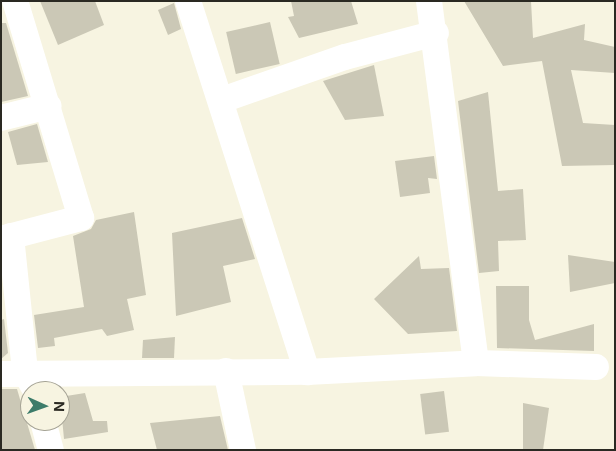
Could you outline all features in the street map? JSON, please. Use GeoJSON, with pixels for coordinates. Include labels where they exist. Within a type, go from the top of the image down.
{"type":"FeatureCollection","features":[{"type":"Feature","properties":{"kind":"street"},"geometry":{"type":"LineString","coordinates":[[15,1],[49,106],[81,218],[6,237],[21,379],[226,371],[307,372],[476,363],[596,367]]}},
{"type":"Feature","properties":{"kind":"street"},"geometry":{"type":"LineString","coordinates":[[188,1],[222,100],[307,372]]}},
{"type":"Feature","properties":{"kind":"street"},"geometry":{"type":"LineString","coordinates":[[429,1],[436,34],[453,212],[476,363]]}},
{"type":"Feature","properties":{"kind":"street"},"geometry":{"type":"LineString","coordinates":[[222,100],[345,57],[436,34]]}},
{"type":"Feature","properties":{"kind":"street"},"geometry":{"type":"LineString","coordinates":[[1,118],[49,106]]}},
{"type":"Feature","properties":{"kind":"street"},"geometry":{"type":"LineString","coordinates":[[226,371],[243,450]]}},
{"type":"Feature","properties":{"kind":"street"},"geometry":{"type":"LineString","coordinates":[[46,431],[51,450]]}},
{"type":"Feature","properties":{"kind":"building"},"geometry":{"type":"Polygon","coordinates":[[[40,1],[95,1],[104,25],[58,45],[40,1]]]}},
{"type":"Feature","properties":{"kind":"building"},"geometry":{"type":"Polygon","coordinates":[[[291,1],[351,1],[358,24],[299,38],[288,17],[294,16],[291,1]]]}},
{"type":"Feature","properties":{"kind":"building"},"geometry":{"type":"Polygon","coordinates":[[[464,1],[531,1],[533,38],[585,24],[584,40],[615,47],[615,73],[571,70],[583,123],[615,125],[615,165],[562,166],[542,61],[503,66],[464,1]]]}},
{"type":"Feature","properties":{"kind":"building"},"geometry":{"type":"Polygon","coordinates":[[[174,3],[181,29],[168,35],[158,10],[174,3]]]}},
{"type":"Feature","properties":{"kind":"building"},"geometry":{"type":"Polygon","coordinates":[[[270,22],[280,64],[236,74],[226,32],[270,22]]]}},
{"type":"Feature","properties":{"kind":"building"},"geometry":{"type":"Polygon","coordinates":[[[1,23],[6,23],[28,96],[1,102],[1,23]]]}},
{"type":"Feature","properties":{"kind":"building"},"geometry":{"type":"Polygon","coordinates":[[[374,65],[384,116],[345,120],[323,81],[374,65]]]}},
{"type":"Feature","properties":{"kind":"building"},"geometry":{"type":"Polygon","coordinates":[[[488,92],[498,191],[523,189],[526,240],[498,241],[499,271],[479,273],[458,101],[488,92]]]}},
{"type":"Feature","properties":{"kind":"building"},"geometry":{"type":"Polygon","coordinates":[[[37,124],[48,162],[17,165],[8,132],[37,124]]]}},
{"type":"Feature","properties":{"kind":"building"},"geometry":{"type":"Polygon","coordinates":[[[434,156],[437,179],[428,178],[430,193],[400,197],[395,161],[434,156]]]}},
{"type":"Feature","properties":{"kind":"building"},"geometry":{"type":"Polygon","coordinates":[[[134,212],[146,295],[127,299],[134,330],[107,336],[102,329],[54,338],[55,346],[38,348],[34,315],[84,307],[73,236],[91,229],[96,220],[134,212]]]}},
{"type":"Feature","properties":{"kind":"building"},"geometry":{"type":"Polygon","coordinates":[[[242,218],[255,259],[223,266],[231,302],[176,316],[172,233],[242,218]]]}},
{"type":"Feature","properties":{"kind":"building"},"geometry":{"type":"Polygon","coordinates":[[[568,255],[615,262],[615,283],[570,292],[568,255]]]}},
{"type":"Feature","properties":{"kind":"building"},"geometry":{"type":"Polygon","coordinates":[[[419,256],[421,269],[449,268],[457,331],[408,334],[374,299],[419,256]]]}},
{"type":"Feature","properties":{"kind":"building"},"geometry":{"type":"Polygon","coordinates":[[[496,286],[529,286],[529,320],[535,340],[594,324],[594,351],[497,348],[496,286]]]}},
{"type":"Feature","properties":{"kind":"building"},"geometry":{"type":"Polygon","coordinates":[[[4,319],[8,353],[1,359],[1,320],[4,319]]]}},
{"type":"Feature","properties":{"kind":"building"},"geometry":{"type":"Polygon","coordinates":[[[175,337],[174,358],[142,358],[143,340],[175,337]]]}},
{"type":"Feature","properties":{"kind":"building"},"geometry":{"type":"Polygon","coordinates":[[[1,389],[17,389],[20,399],[20,431],[29,431],[35,450],[1,450],[1,389]]]}},
{"type":"Feature","properties":{"kind":"building"},"geometry":{"type":"Polygon","coordinates":[[[444,391],[449,432],[425,435],[420,394],[444,391]]]}},
{"type":"Feature","properties":{"kind":"building"},"geometry":{"type":"Polygon","coordinates":[[[85,393],[93,421],[107,421],[108,432],[64,439],[63,431],[70,431],[70,395],[85,393]]]}},
{"type":"Feature","properties":{"kind":"building"},"geometry":{"type":"Polygon","coordinates":[[[523,403],[549,408],[543,450],[523,450],[523,403]]]}},
{"type":"Feature","properties":{"kind":"building"},"geometry":{"type":"Polygon","coordinates":[[[220,416],[228,450],[157,450],[150,423],[220,416]]]}}]}
